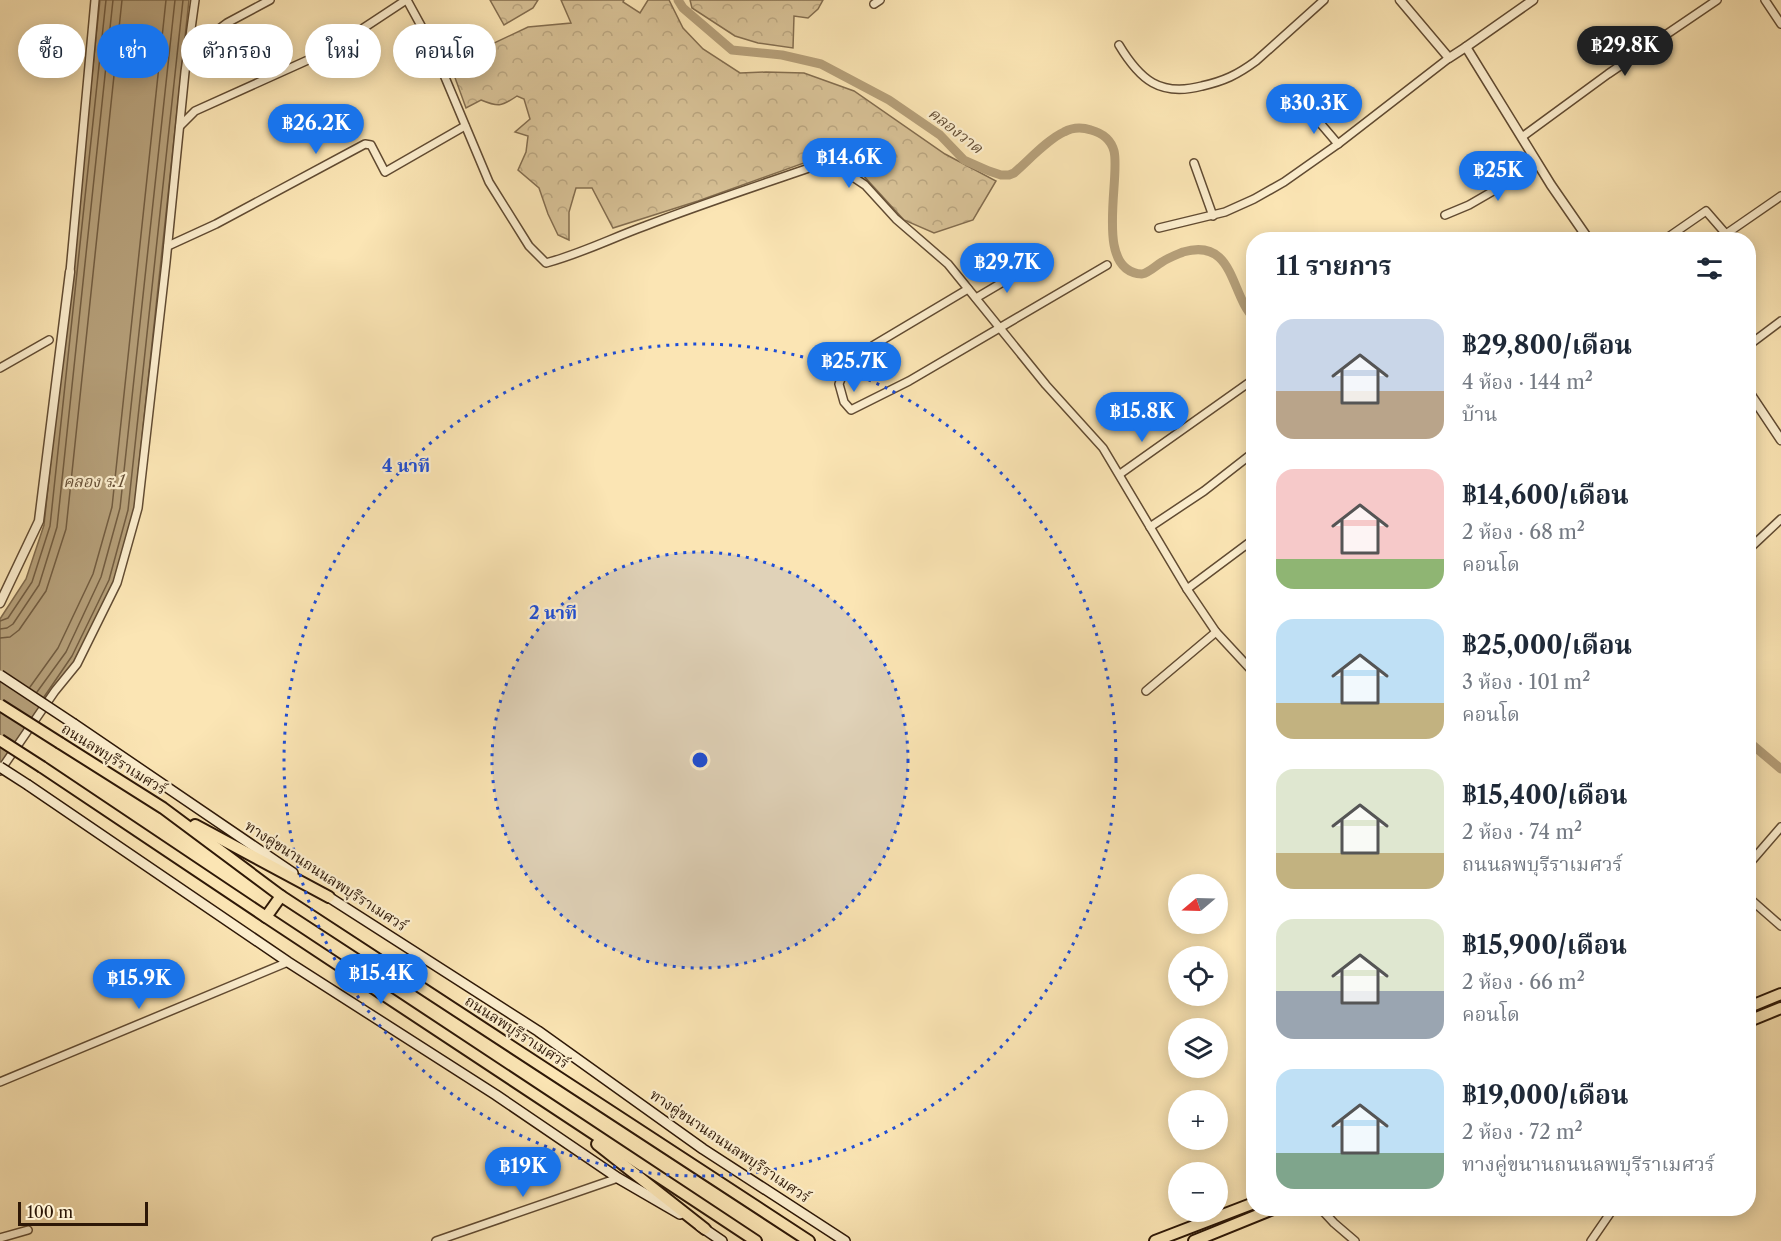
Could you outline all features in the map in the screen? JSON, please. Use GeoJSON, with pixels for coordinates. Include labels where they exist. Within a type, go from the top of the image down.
{"type":"FeatureCollection","features":[{"type":"Feature","properties":{"kind":"main road","name":"ทางคู่ขนานถนนลพบุรีราเมศวร์"},"geometry":{"type":"LineString","coordinates":[[0,675],[329,897],[538,1031],[703,1149],[845,1241]]}},
{"type":"Feature","properties":{"kind":"main road","name":"ถนนลพบุรีราเมศวร์"},"geometry":{"type":"LineString","coordinates":[[0,705],[163,808],[281,896],[809,1241]]}},
{"type":"Feature","properties":{"kind":"main road"},"geometry":{"type":"LineString","coordinates":[[0,740],[756,1241]]}},
{"type":"Feature","properties":{"kind":"main road"},"geometry":{"type":"LineString","coordinates":[[0,769],[28,785],[288,962],[496,1095],[618,1178],[705,1229]]}},
{"type":"Feature","properties":{"kind":"main road"},"geometry":{"type":"LineString","coordinates":[[163,808],[329,897]]}},
{"type":"Feature","properties":{"kind":"main road"},"geometry":{"type":"LineString","coordinates":[[266,917],[281,896]]}},
{"type":"Feature","properties":{"kind":"main road"},"geometry":{"type":"LineString","coordinates":[[1756,1004],[1781,994]]}},
{"type":"Feature","properties":{"kind":"main road"},"geometry":{"type":"LineString","coordinates":[[1756,1018],[1781,1008]]}},
{"type":"Feature","properties":{"kind":"main road"},"geometry":{"type":"LineString","coordinates":[[538,1098],[722,1241]]}},
{"type":"Feature","properties":{"kind":"main road"},"geometry":{"type":"LineString","coordinates":[[1155,1241],[1246,1206]]}},
{"type":"Feature","properties":{"kind":"main road"},"geometry":{"type":"LineString","coordinates":[[1194,1241],[1256,1216]]}},
{"type":"Feature","properties":{"kind":"street"},"geometry":{"type":"LineString","coordinates":[[0,603],[39,521],[70,272],[95,0]]}},
{"type":"Feature","properties":{"kind":"street"},"geometry":{"type":"LineString","coordinates":[[192,24],[195,0]]}},
{"type":"Feature","properties":{"kind":"street"},"geometry":{"type":"LineString","coordinates":[[226,24],[270,0]]}},
{"type":"Feature","properties":{"kind":"street"},"geometry":{"type":"LineString","coordinates":[[180,126],[195,111],[308,60],[407,0],[431,44],[489,182],[529,246],[546,263],[571,256],[605,240],[809,168],[835,165],[865,185],[896,219],[948,264],[1046,385],[1103,448],[1187,589],[1216,632],[1246,664]]}},
{"type":"Feature","properties":{"kind":"street"},"geometry":{"type":"LineString","coordinates":[[1119,45],[1134,67],[1153,83],[1171,90],[1192,89],[1224,81],[1244,70],[1324,0]]}},
{"type":"Feature","properties":{"kind":"street"},"geometry":{"type":"LineString","coordinates":[[1400,0],[1449,58]]}},
{"type":"Feature","properties":{"kind":"street"},"geometry":{"type":"LineString","coordinates":[[1158,228],[1213,216],[1237,207],[1299,172],[1449,58],[1533,0]]}},
{"type":"Feature","properties":{"kind":"street"},"geometry":{"type":"LineString","coordinates":[[1522,137],[1608,74],[1717,0]]}},
{"type":"Feature","properties":{"kind":"street"},"geometry":{"type":"LineString","coordinates":[[1765,0],[1781,24]]}},
{"type":"Feature","properties":{"kind":"street"},"geometry":{"type":"LineString","coordinates":[[1466,46],[1538,165],[1583,232]]}},
{"type":"Feature","properties":{"kind":"street"},"geometry":{"type":"LineString","coordinates":[[0,769],[77,664],[117,583],[138,508],[185,78]]}},
{"type":"Feature","properties":{"kind":"street"},"geometry":{"type":"LineString","coordinates":[[1309,110],[1338,144]]}},
{"type":"Feature","properties":{"kind":"street"},"geometry":{"type":"LineString","coordinates":[[168,246],[216,224],[365,144],[371,145],[386,172],[465,126]]}},
{"type":"Feature","properties":{"kind":"street"},"geometry":{"type":"LineString","coordinates":[[1194,163],[1213,216]]}},
{"type":"Feature","properties":{"kind":"street"},"geometry":{"type":"LineString","coordinates":[[1445,215],[1469,205],[1538,165]]}},
{"type":"Feature","properties":{"kind":"street"},"geometry":{"type":"LineString","coordinates":[[1729,232],[1781,196]]}},
{"type":"Feature","properties":{"kind":"street"},"geometry":{"type":"LineString","coordinates":[[1676,232],[1706,211],[1724,232]]}},
{"type":"Feature","properties":{"kind":"street"},"geometry":{"type":"LineString","coordinates":[[968,289],[900,328],[846,366],[839,384],[844,402],[851,410],[927,370],[1107,265]]}},
{"type":"Feature","properties":{"kind":"street"},"geometry":{"type":"LineString","coordinates":[[976,298],[1025,269]]}},
{"type":"Feature","properties":{"kind":"street"},"geometry":{"type":"LineString","coordinates":[[1756,340],[1781,321]]}},
{"type":"Feature","properties":{"kind":"street"},"geometry":{"type":"LineString","coordinates":[[0,368],[48,340]]}},
{"type":"Feature","properties":{"kind":"street"},"geometry":{"type":"LineString","coordinates":[[1119,474],[1246,385]]}},
{"type":"Feature","properties":{"kind":"street"},"geometry":{"type":"LineString","coordinates":[[1756,402],[1781,440]]}},
{"type":"Feature","properties":{"kind":"street"},"geometry":{"type":"LineString","coordinates":[[1150,527],[1204,491],[1246,458]]}},
{"type":"Feature","properties":{"kind":"street"},"geometry":{"type":"LineString","coordinates":[[1756,542],[1781,519]]}},
{"type":"Feature","properties":{"kind":"street"},"geometry":{"type":"LineString","coordinates":[[1187,589],[1246,545]]}},
{"type":"Feature","properties":{"kind":"street"},"geometry":{"type":"LineString","coordinates":[[1146,691],[1216,632]]}},
{"type":"Feature","properties":{"kind":"street"},"geometry":{"type":"LineString","coordinates":[[1756,856],[1781,827]]}},
{"type":"Feature","properties":{"kind":"street"},"geometry":{"type":"LineString","coordinates":[[1756,904],[1781,926]]}},
{"type":"Feature","properties":{"kind":"street"},"geometry":{"type":"LineString","coordinates":[[0,1082],[288,962]]}},
{"type":"Feature","properties":{"kind":"street"},"geometry":{"type":"LineString","coordinates":[[436,1241],[618,1178]]}},
{"type":"Feature","properties":{"kind":"street"},"geometry":{"type":"LineString","coordinates":[[1328,1216],[1355,1241]]}},
{"type":"Feature","properties":{"kind":"street"},"geometry":{"type":"LineString","coordinates":[[1591,1241],[1608,1216]]}},
{"type":"Feature","properties":{"kind":"street"},"geometry":{"type":"LineString","coordinates":[[0,1238],[28,1230]]}},
{"type":"Feature","properties":{"kind":"green space"},"geometry":{"type":"Polygon","coordinates":[[[490,0],[538,0],[533,8],[504,25],[490,0]]]}},
{"type":"Feature","properties":{"kind":"green space"},"geometry":{"type":"Polygon","coordinates":[[[561,0],[624,0],[623,2],[640,13],[648,0],[669,0],[683,28],[703,49],[740,73],[804,73],[854,91],[945,154],[996,181],[973,220],[934,233],[904,220],[862,174],[826,155],[698,201],[613,228],[592,188],[576,188],[569,212],[569,240],[558,235],[539,188],[518,170],[526,152],[528,136],[515,132],[530,119],[524,99],[517,96],[499,105],[481,100],[466,108],[455,78],[496,78],[496,42],[528,27],[571,23],[561,0]]]}},
{"type":"Feature","properties":{"kind":"green space"},"geometry":{"type":"Polygon","coordinates":[[[690,0],[823,0],[818,9],[808,18],[794,16],[793,48],[758,43],[735,36],[692,8],[690,0]]]}},
{"type":"Feature","properties":{"kind":"water","name":"คลอง ร.1"},"geometry":{"type":"Polygon","coordinates":[[[100,0],[189,0],[186,24],[181,24],[181,74],[134,511],[114,582],[77,659],[0,769],[0,619],[26,579],[44,525],[97,28],[97,78],[169,78],[169,24],[97,24],[100,0]]]}},
{"type":"Feature","properties":{"kind":"waterway","name":"คลองวาด"},"geometry":{"type":"LineString","coordinates":[[678,0],[683,8],[732,50],[782,55],[821,64],[889,100],[940,135],[964,160],[1001,175],[1014,173],[1045,145],[1067,130],[1081,128],[1099,133],[1108,140],[1114,151],[1113,241],[1118,258],[1127,269],[1142,274],[1183,252],[1200,250],[1213,253],[1222,260],[1229,271],[1246,308]]}},
{"type":"Feature","properties":{"kind":"waterway","name":"คลองวาด"},"geometry":{"type":"LineString","coordinates":[[1756,748],[1781,769]]}}]}
